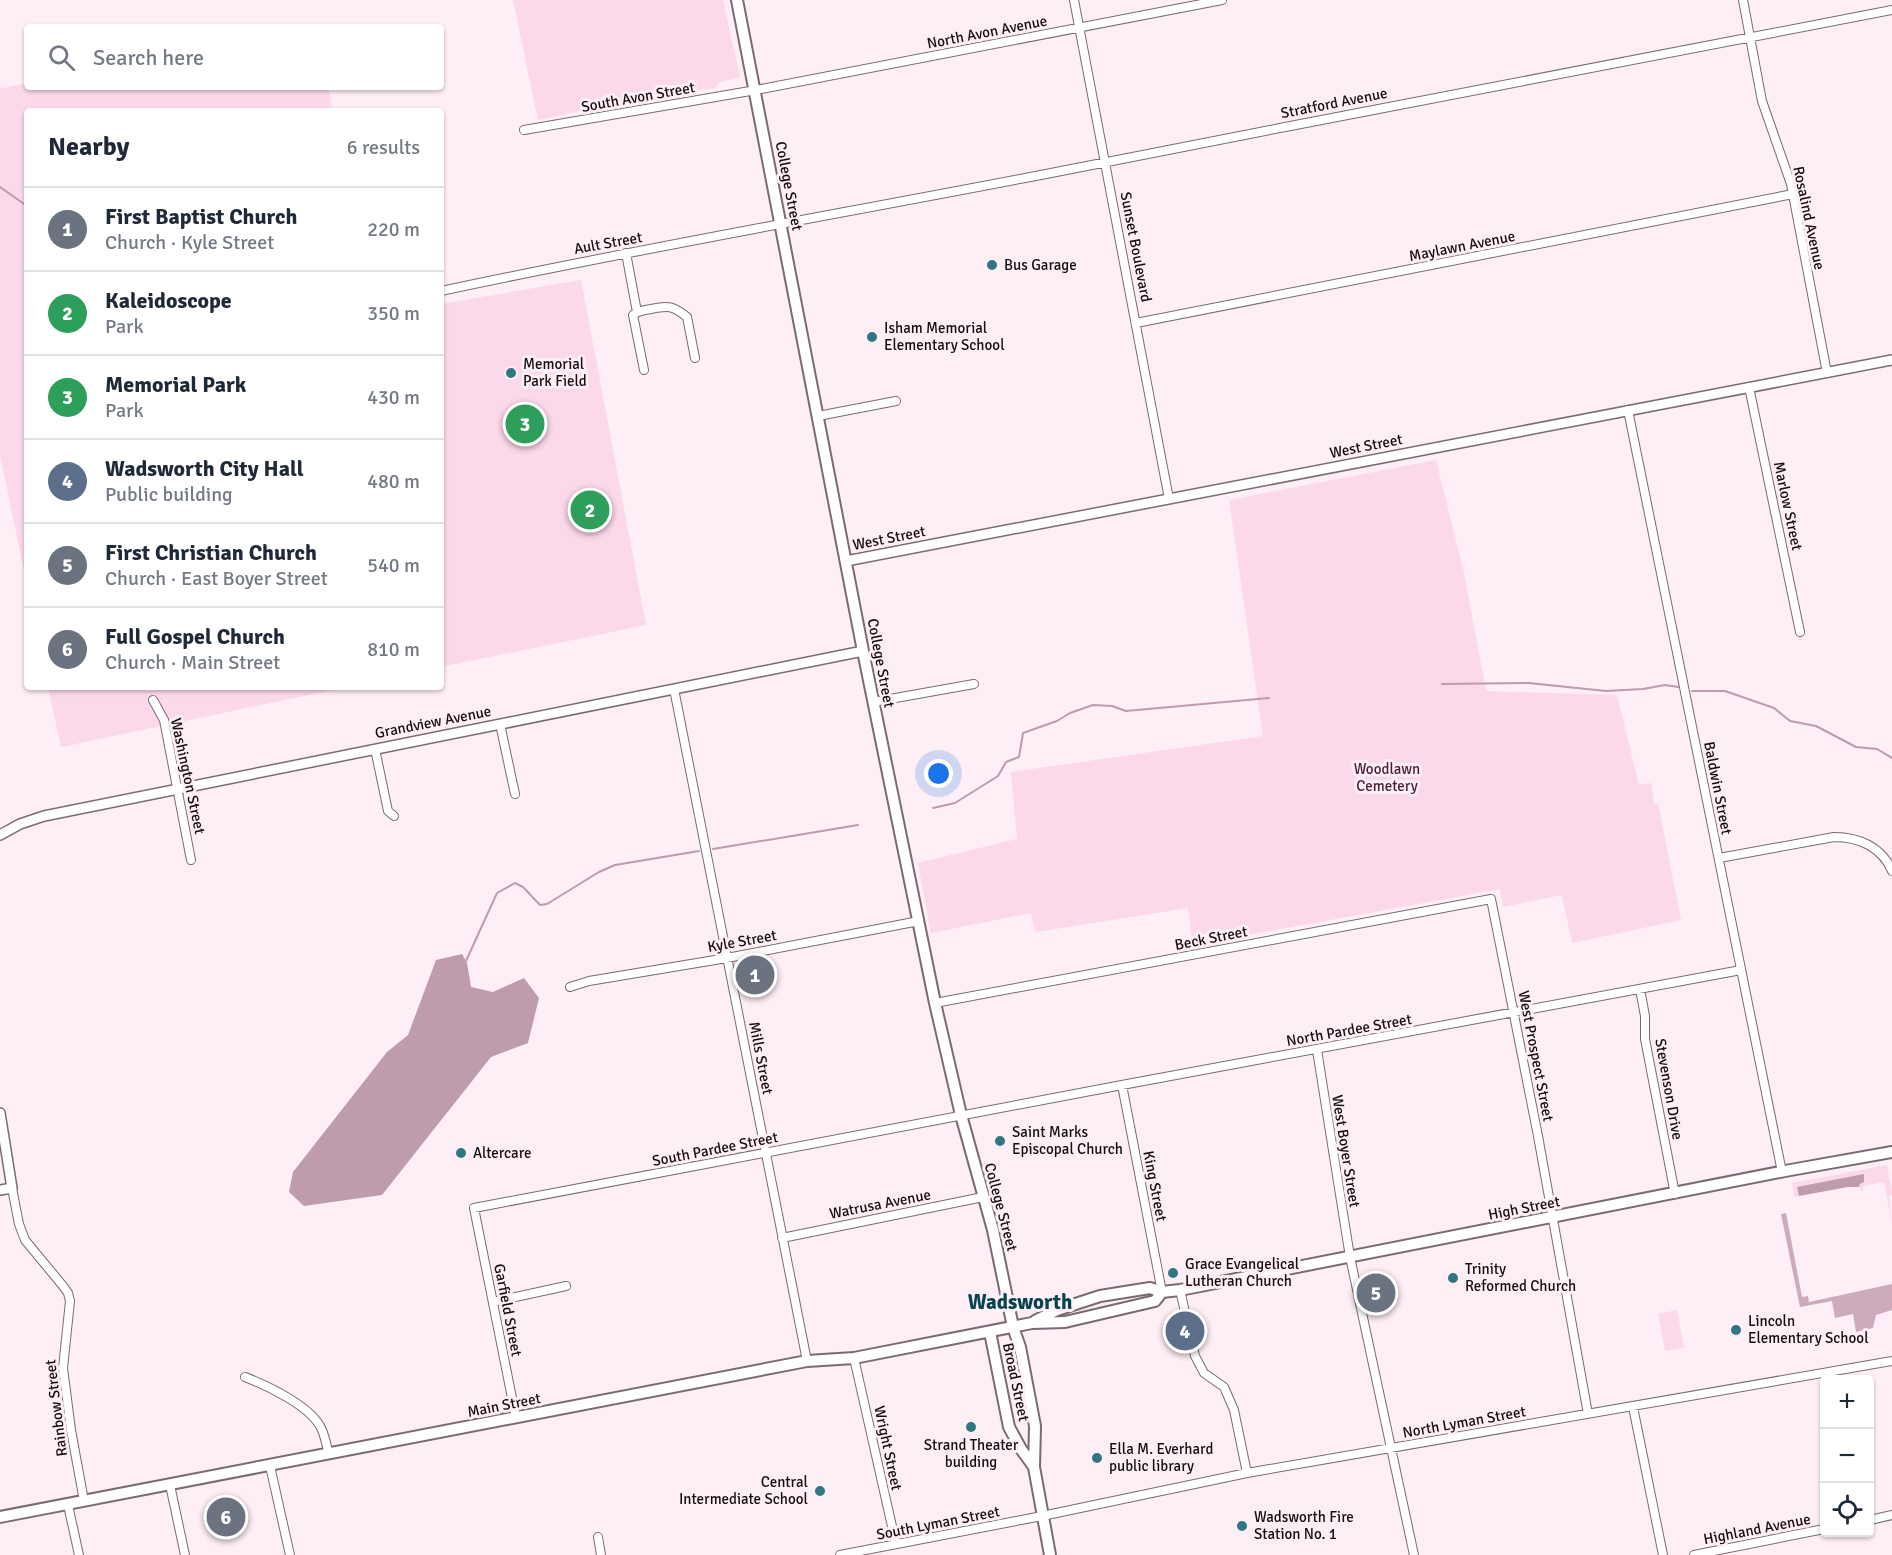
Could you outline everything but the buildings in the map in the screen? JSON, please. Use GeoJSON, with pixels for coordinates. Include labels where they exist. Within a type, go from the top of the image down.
{"type":"FeatureCollection","features":[{"type":"Feature","properties":{"kind":"main road","name":"College Street"},"geometry":{"type":"LineString","coordinates":[[737,0],[873,702],[935,1003],[961,1115],[993,1230],[1013,1327]]}},
{"type":"Feature","properties":{"kind":"main road","name":"High Street"},"geometry":{"type":"LineString","coordinates":[[1032,1323],[1057,1310],[1100,1296],[1149,1288],[1162,1292],[1180,1290],[1892,1152]]}},
{"type":"Feature","properties":{"kind":"main road","name":"High Street"},"geometry":{"type":"LineString","coordinates":[[1013,1327],[1032,1323],[1065,1322],[1155,1301],[1162,1292]]}},
{"type":"Feature","properties":{"kind":"main road","name":"Main Street"},"geometry":{"type":"LineString","coordinates":[[0,1518],[807,1361],[854,1358],[1013,1327]]}},
{"type":"Feature","properties":{"kind":"main road","name":"Broad Street"},"geometry":{"type":"LineString","coordinates":[[1013,1327],[1020,1347],[1035,1436],[1034,1467],[1050,1555]]}},
{"type":"Feature","properties":{"kind":"main road","name":"Broad Street"},"geometry":{"type":"LineString","coordinates":[[990,1332],[1009,1427],[1034,1467]]}},
{"type":"Feature","properties":{"kind":"main road"},"geometry":{"type":"LineString","coordinates":[[1017,1441],[1027,1443],[1035,1436]]}},
{"type":"Feature","properties":{"kind":"street","name":"Sunset Boulevard"},"geometry":{"type":"LineString","coordinates":[[1074,0],[1169,499]]}},
{"type":"Feature","properties":{"kind":"street","name":"North Avon Avenue"},"geometry":{"type":"LineString","coordinates":[[756,90],[1222,0]]}},
{"type":"Feature","properties":{"kind":"street","name":"Rosalind Avenue"},"geometry":{"type":"LineString","coordinates":[[1743,0],[1762,101],[1793,194],[1827,372]]}},
{"type":"Feature","properties":{"kind":"street","name":"Stratford Avenue"},"geometry":{"type":"LineString","coordinates":[[782,225],[1892,10]]}},
{"type":"Feature","properties":{"kind":"street","name":"South Avon Street"},"geometry":{"type":"LineString","coordinates":[[524,130],[756,90]]}},
{"type":"Feature","properties":{"kind":"street","name":"Maylawn Avenue"},"geometry":{"type":"LineString","coordinates":[[1136,323],[1793,194]]}},
{"type":"Feature","properties":{"kind":"street","name":"Ault Street"},"geometry":{"type":"LineString","coordinates":[[444,290],[626,253],[782,225]]}},
{"type":"Feature","properties":{"kind":"street"},"geometry":{"type":"LineString","coordinates":[[626,253],[637,312]]}},
{"type":"Feature","properties":{"kind":"street"},"geometry":{"type":"LineString","coordinates":[[644,370],[633,315],[637,312],[666,306],[677,309],[687,317],[695,358]]}},
{"type":"Feature","properties":{"kind":"street","name":"West Street"},"geometry":{"type":"LineString","coordinates":[[846,561],[1892,360]]}},
{"type":"Feature","properties":{"kind":"street","name":"Marlow Street"},"geometry":{"type":"LineString","coordinates":[[1749,387],[1800,632]]}},
{"type":"Feature","properties":{"kind":"street"},"geometry":{"type":"LineString","coordinates":[[818,416],[896,401]]}},
{"type":"Feature","properties":{"kind":"street","name":"Baldwin Street"},"geometry":{"type":"LineString","coordinates":[[1628,410],[1782,1172]]}},
{"type":"Feature","properties":{"kind":"street","name":"Grandview Avenue"},"geometry":{"type":"LineString","coordinates":[[0,835],[10,828],[44,816],[863,651]]}},
{"type":"Feature","properties":{"kind":"street"},"geometry":{"type":"LineString","coordinates":[[873,702],[974,684]]}},
{"type":"Feature","properties":{"kind":"street","name":"Mills Street"},"geometry":{"type":"LineString","coordinates":[[674,689],[807,1361]]}},
{"type":"Feature","properties":{"kind":"street","name":"Washington Street"},"geometry":{"type":"LineString","coordinates":[[153,700],[164,720],[191,860]]}},
{"type":"Feature","properties":{"kind":"street"},"geometry":{"type":"LineString","coordinates":[[500,724],[515,794]]}},
{"type":"Feature","properties":{"kind":"street"},"geometry":{"type":"LineString","coordinates":[[375,749],[388,811],[394,816]]}},
{"type":"Feature","properties":{"kind":"street"},"geometry":{"type":"LineString","coordinates":[[1719,858],[1834,837],[1845,837],[1856,839],[1875,849],[1883,856],[1892,871]]}},
{"type":"Feature","properties":{"kind":"street","name":"Beck Street"},"geometry":{"type":"LineString","coordinates":[[935,1003],[1491,899]]}},
{"type":"Feature","properties":{"kind":"street","name":"West Prospect Street"},"geometry":{"type":"LineString","coordinates":[[1491,899],[1588,1414]]}},
{"type":"Feature","properties":{"kind":"street","name":"Kyle Street"},"geometry":{"type":"LineString","coordinates":[[570,987],[589,981],[727,958],[919,921]]}},
{"type":"Feature","properties":{"kind":"street","name":"North Pardee Street"},"geometry":{"type":"LineString","coordinates":[[961,1115],[1741,970]]}},
{"type":"Feature","properties":{"kind":"street","name":"Stevenson Drive"},"geometry":{"type":"LineString","coordinates":[[1640,989],[1645,1016],[1645,1039],[1675,1194]]}},
{"type":"Feature","properties":{"kind":"street","name":"West Boyer Street"},"geometry":{"type":"LineString","coordinates":[[1317,1050],[1350,1257],[1414,1555]]}},
{"type":"Feature","properties":{"kind":"street","name":"King Street"},"geometry":{"type":"LineString","coordinates":[[1122,1085],[1162,1292]]}},
{"type":"Feature","properties":{"kind":"street","name":"Rainbow Street"},"geometry":{"type":"LineString","coordinates":[[0,1113],[19,1224],[25,1240],[68,1293],[70,1311],[63,1368],[84,1501]]}},
{"type":"Feature","properties":{"kind":"street","name":"South Pardee Street"},"geometry":{"type":"LineString","coordinates":[[474,1208],[961,1115]]}},
{"type":"Feature","properties":{"kind":"street"},"geometry":{"type":"LineString","coordinates":[[0,1191],[12,1188]]}},
{"type":"Feature","properties":{"kind":"street","name":"Watrusa Avenue"},"geometry":{"type":"LineString","coordinates":[[782,1238],[983,1197]]}},
{"type":"Feature","properties":{"kind":"street","name":"Garfield Street"},"geometry":{"type":"LineString","coordinates":[[474,1208],[516,1418]]}},
{"type":"Feature","properties":{"kind":"street"},"geometry":{"type":"LineString","coordinates":[[493,1302],[566,1286]]}},
{"type":"Feature","properties":{"kind":"street"},"geometry":{"type":"LineString","coordinates":[[1180,1290],[1195,1356],[1204,1373],[1224,1387],[1234,1410],[1247,1473]]}},
{"type":"Feature","properties":{"kind":"street","name":"Wright Street"},"geometry":{"type":"LineString","coordinates":[[854,1358],[896,1544]]}},
{"type":"Feature","properties":{"kind":"street","name":"North Lyman Street"},"geometry":{"type":"LineString","coordinates":[[1042,1516],[1247,1473],[1892,1361]]}},
{"type":"Feature","properties":{"kind":"street"},"geometry":{"type":"LineString","coordinates":[[245,1377],[278,1393],[314,1417],[323,1431],[328,1454]]}},
{"type":"Feature","properties":{"kind":"street"},"geometry":{"type":"LineString","coordinates":[[1633,1407],[1663,1555]]}},
{"type":"Feature","properties":{"kind":"street"},"geometry":{"type":"LineString","coordinates":[[270,1466],[290,1555]]}},
{"type":"Feature","properties":{"kind":"street"},"geometry":{"type":"LineString","coordinates":[[170,1485],[185,1555]]}},
{"type":"Feature","properties":{"kind":"street"},"geometry":{"type":"LineString","coordinates":[[68,1504],[79,1555]]}},
{"type":"Feature","properties":{"kind":"street"},"geometry":{"type":"LineString","coordinates":[[1874,1519],[1892,1515]]}},
{"type":"Feature","properties":{"kind":"street","name":"South Lyman Street"},"geometry":{"type":"LineString","coordinates":[[840,1555],[1042,1516]]}},
{"type":"Feature","properties":{"kind":"street","name":"Highland Avenue"},"geometry":{"type":"LineString","coordinates":[[1695,1555],[1820,1530]]}},
{"type":"Feature","properties":{"kind":"street"},"geometry":{"type":"LineString","coordinates":[[598,1537],[602,1555]]}},
{"type":"Feature","properties":{"kind":"green space"},"geometry":{"type":"Polygon","coordinates":[[[513,0],[723,0],[740,77],[720,82],[715,88],[659,94],[538,120],[513,0]]]}},
{"type":"Feature","properties":{"kind":"green space"},"geometry":{"type":"Polygon","coordinates":[[[24,84],[24,90],[329,90],[332,108],[24,108],[24,571],[0,455],[0,89],[24,84]]]}},
{"type":"Feature","properties":{"kind":"green space"},"geometry":{"type":"Polygon","coordinates":[[[581,280],[646,625],[444,666],[444,303],[581,280]]]}},
{"type":"Feature","properties":{"kind":"green space","name":"Woodlawn Cemetery"},"geometry":{"type":"Polygon","coordinates":[[[1436,460],[1464,573],[1486,691],[1617,695],[1639,785],[1651,783],[1654,804],[1658,803],[1681,920],[1572,943],[1562,895],[1503,907],[1500,889],[1193,945],[1188,908],[1036,932],[1031,913],[931,933],[918,863],[1017,839],[1011,772],[1263,736],[1229,500],[1436,460]]]}},
{"type":"Feature","properties":{"kind":"green space"},"geometry":{"type":"Polygon","coordinates":[[[49,690],[333,690],[61,747],[49,690]]]}},
{"type":"Feature","properties":{"kind":"green space"},"geometry":{"type":"Polygon","coordinates":[[[1887,1165],[1892,1192],[1889,1196],[1892,1224],[1884,1182],[1863,1186],[1863,1191],[1859,1187],[1861,1183],[1798,1187],[1799,1196],[1795,1197],[1792,1183],[1887,1165]]]}},
{"type":"Feature","properties":{"kind":"green space"},"geometry":{"type":"Polygon","coordinates":[[[1677,1310],[1684,1348],[1665,1351],[1658,1314],[1677,1310]]]}},
{"type":"Feature","properties":{"kind":"shaded area"},"geometry":{"type":"Polygon","coordinates":[[[462,954],[467,963],[471,987],[493,992],[524,978],[539,998],[528,1043],[491,1057],[382,1195],[304,1206],[289,1192],[293,1172],[387,1052],[408,1035],[436,960],[462,954]]]}},
{"type":"Feature","properties":{"kind":"shaded area"},"geometry":{"type":"Polygon","coordinates":[[[1864,1174],[1864,1182],[1859,1187],[1799,1196],[1797,1187],[1864,1174]]]}},
{"type":"Feature","properties":{"kind":"shaded area"},"geometry":{"type":"Polygon","coordinates":[[[1786,1213],[1802,1297],[1808,1296],[1809,1302],[1892,1284],[1892,1310],[1876,1315],[1873,1328],[1856,1332],[1853,1314],[1835,1318],[1832,1301],[1800,1307],[1781,1214],[1786,1213]]]}},
{"type":"Feature","properties":{"kind":"waterway"},"geometry":{"type":"LineString","coordinates":[[0,187],[24,204]]}},
{"type":"Feature","properties":{"kind":"waterway"},"geometry":{"type":"LineString","coordinates":[[1442,684],[1529,683],[1606,691],[1665,685],[1678,687]]}},
{"type":"Feature","properties":{"kind":"waterway"},"geometry":{"type":"LineString","coordinates":[[1692,691],[1725,691],[1774,708],[1790,721],[1816,726],[1856,747],[1877,749],[1892,758]]}},
{"type":"Feature","properties":{"kind":"waterway"},"geometry":{"type":"LineString","coordinates":[[933,808],[955,803],[998,776],[1006,762],[1019,757],[1023,733],[1093,705],[1112,706],[1126,711],[1269,698]]}},
{"type":"Feature","properties":{"kind":"waterway"},"geometry":{"type":"LineString","coordinates":[[713,849],[858,825]]}},
{"type":"Feature","properties":{"kind":"waterway"},"geometry":{"type":"LineString","coordinates":[[466,961],[497,893],[515,883],[523,887],[540,905],[547,904],[599,872],[615,865],[699,851]]}},
{"type":"Feature","properties":{"kind":"place","name":"Bus Garage"},"geometry":{"type":"Point","coordinates":[992,265]}},
{"type":"Feature","properties":{"kind":"place","name":"Isham Memorial Elementary School"},"geometry":{"type":"Point","coordinates":[872,337]}},
{"type":"Feature","properties":{"kind":"place","name":"Memorial Park Field"},"geometry":{"type":"Point","coordinates":[511,373]}},
{"type":"Feature","properties":{"kind":"place","name":"Memorial Park"},"geometry":{"type":"Point","coordinates":[525,424]}},
{"type":"Feature","properties":{"kind":"place","name":"Kaleidoscope"},"geometry":{"type":"Point","coordinates":[590,510]}},
{"type":"Feature","properties":{"kind":"place","name":"First Baptist Church"},"geometry":{"type":"Point","coordinates":[755,975]}},
{"type":"Feature","properties":{"kind":"place","name":"Saint Marks Episcopal Church"},"geometry":{"type":"Point","coordinates":[1000,1141]}},
{"type":"Feature","properties":{"kind":"place","name":"Altercare"},"geometry":{"type":"Point","coordinates":[461,1153]}},
{"type":"Feature","properties":{"kind":"place","name":"Grace Evangelical Lutheran Church"},"geometry":{"type":"Point","coordinates":[1173,1273]}},
{"type":"Feature","properties":{"kind":"place","name":"Trinity Reformed Church"},"geometry":{"type":"Point","coordinates":[1453,1278]}},
{"type":"Feature","properties":{"kind":"place","name":"First Christian Church"},"geometry":{"type":"Point","coordinates":[1376,1293]}},
{"type":"Feature","properties":{"kind":"place","name":"Lincoln Elementary School"},"geometry":{"type":"Point","coordinates":[1736,1330]}},
{"type":"Feature","properties":{"kind":"place","name":"Wadsworth City Hall"},"geometry":{"type":"Point","coordinates":[1185,1331]}},
{"type":"Feature","properties":{"kind":"place","name":"Strand Theater building"},"geometry":{"type":"Point","coordinates":[971,1427]}},
{"type":"Feature","properties":{"kind":"place","name":"Ella M. Everhard public library"},"geometry":{"type":"Point","coordinates":[1097,1458]}},
{"type":"Feature","properties":{"kind":"place","name":"Central Intermediate School"},"geometry":{"type":"Point","coordinates":[820,1491]}},
{"type":"Feature","properties":{"kind":"place","name":"Full Gospel Church"},"geometry":{"type":"Point","coordinates":[226,1517]}},
{"type":"Feature","properties":{"kind":"place","name":"Wadsworth Fire Station No. 1"},"geometry":{"type":"Point","coordinates":[1242,1526]}},
{"type":"Feature","properties":{"kind":"district","name":"Wadsworth"},"geometry":{"type":"Point","coordinates":[1020,1302]}}]}
